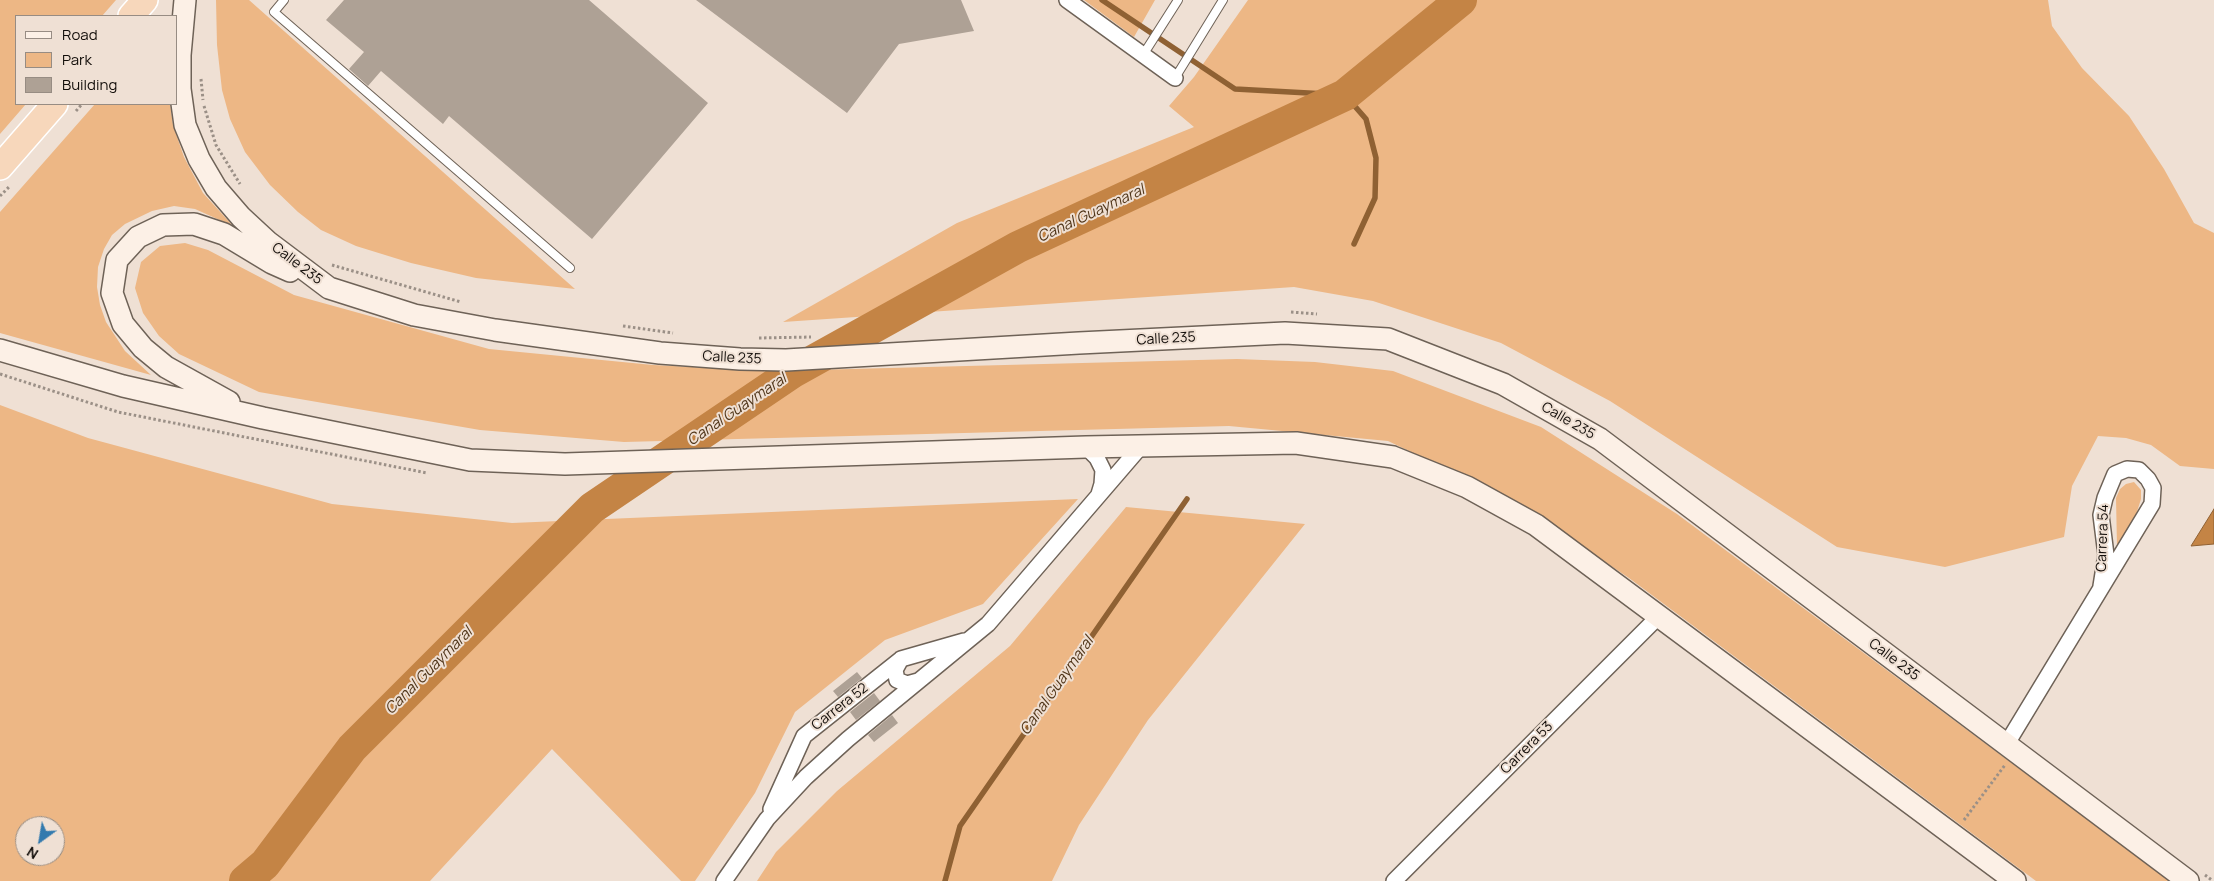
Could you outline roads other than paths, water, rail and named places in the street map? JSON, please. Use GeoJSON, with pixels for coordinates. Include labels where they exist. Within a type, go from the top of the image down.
{"type":"FeatureCollection","features":[{"type":"Feature","properties":{"kind":"highway"},"geometry":{"type":"LineString","coordinates":[[132,15],[145,0]]}},
{"type":"Feature","properties":{"kind":"highway"},"geometry":{"type":"LineString","coordinates":[[0,167],[54,105]]}},
{"type":"Feature","properties":{"kind":"main road","name":"Calle 235"},"geometry":{"type":"LineString","coordinates":[[185,0],[180,54],[180,89],[185,125],[199,159],[216,188],[241,217],[268,242],[329,288],[414,314],[496,330],[660,353],[786,360],[1284,333],[1388,339],[1503,384],[1600,439],[2007,752],[2188,881]]}},
{"type":"Feature","properties":{"kind":"main road"},"geometry":{"type":"LineString","coordinates":[[263,418],[211,393],[174,372],[143,348],[123,324],[112,293],[117,260],[138,237],[163,225],[194,224],[224,234],[272,263],[329,288]]}},
{"type":"Feature","properties":{"kind":"main road"},"geometry":{"type":"LineString","coordinates":[[0,350],[123,386],[263,418],[470,460],[565,464],[1086,446],[1296,443],[1393,457],[1466,487],[1536,525],[1660,615],[2014,881]]}},
{"type":"Feature","properties":{"kind":"street"},"geometry":{"type":"LineString","coordinates":[[1067,0],[1174,78]]}},
{"type":"Feature","properties":{"kind":"street","name":"Carrera 52"},"geometry":{"type":"LineString","coordinates":[[1086,446],[1097,458],[1102,470],[1102,484],[1096,500]]}},
{"type":"Feature","properties":{"kind":"street","name":"Carrera 52"},"geometry":{"type":"LineString","coordinates":[[724,881],[767,820],[806,777],[848,739],[988,624],[1142,446]]}},
{"type":"Feature","properties":{"kind":"street","name":"Carrera 54"},"geometry":{"type":"LineString","coordinates":[[2007,752],[2101,586],[2152,504],[2153,488],[2140,470],[2127,469],[2115,474],[2105,498],[2101,515],[2106,555],[2101,586]]}},
{"type":"Feature","properties":{"kind":"street","name":"Carrera 53"},"geometry":{"type":"LineString","coordinates":[[1394,881],[1660,615]]}},
{"type":"Feature","properties":{"kind":"street","name":"Carrera 52"},"geometry":{"type":"LineString","coordinates":[[767,820],[804,736],[901,659],[970,639]]}},
{"type":"Feature","properties":{"kind":"street"},"geometry":{"type":"LineString","coordinates":[[901,659],[895,670],[898,680],[907,684],[920,680]]}},
{"type":"Feature","properties":{"kind":"lane"},"geometry":{"type":"LineString","coordinates":[[284,0],[274,12],[570,268]]}},
{"type":"Feature","properties":{"kind":"lane"},"geometry":{"type":"LineString","coordinates":[[1143,55],[1178,0]]}},
{"type":"Feature","properties":{"kind":"lane"},"geometry":{"type":"LineString","coordinates":[[1174,78],[1224,0]]}},
{"type":"Feature","properties":{"kind":"waterway"},"geometry":{"type":"LineString","coordinates":[[1102,0],[1235,89],[1345,95],[1366,119],[1376,158],[1375,198],[1354,244]]}},
{"type":"Feature","properties":{"kind":"waterway","name":"Canal Guaymaral"},"geometry":{"type":"LineString","coordinates":[[245,881],[265,864],[352,748],[592,508],[793,372],[1018,247],[1345,95],[1461,0]]}},
{"type":"Feature","properties":{"kind":"waterway","name":"Canal Guaymaral"},"geometry":{"type":"LineString","coordinates":[[945,881],[960,826],[1187,499]]}}]}
